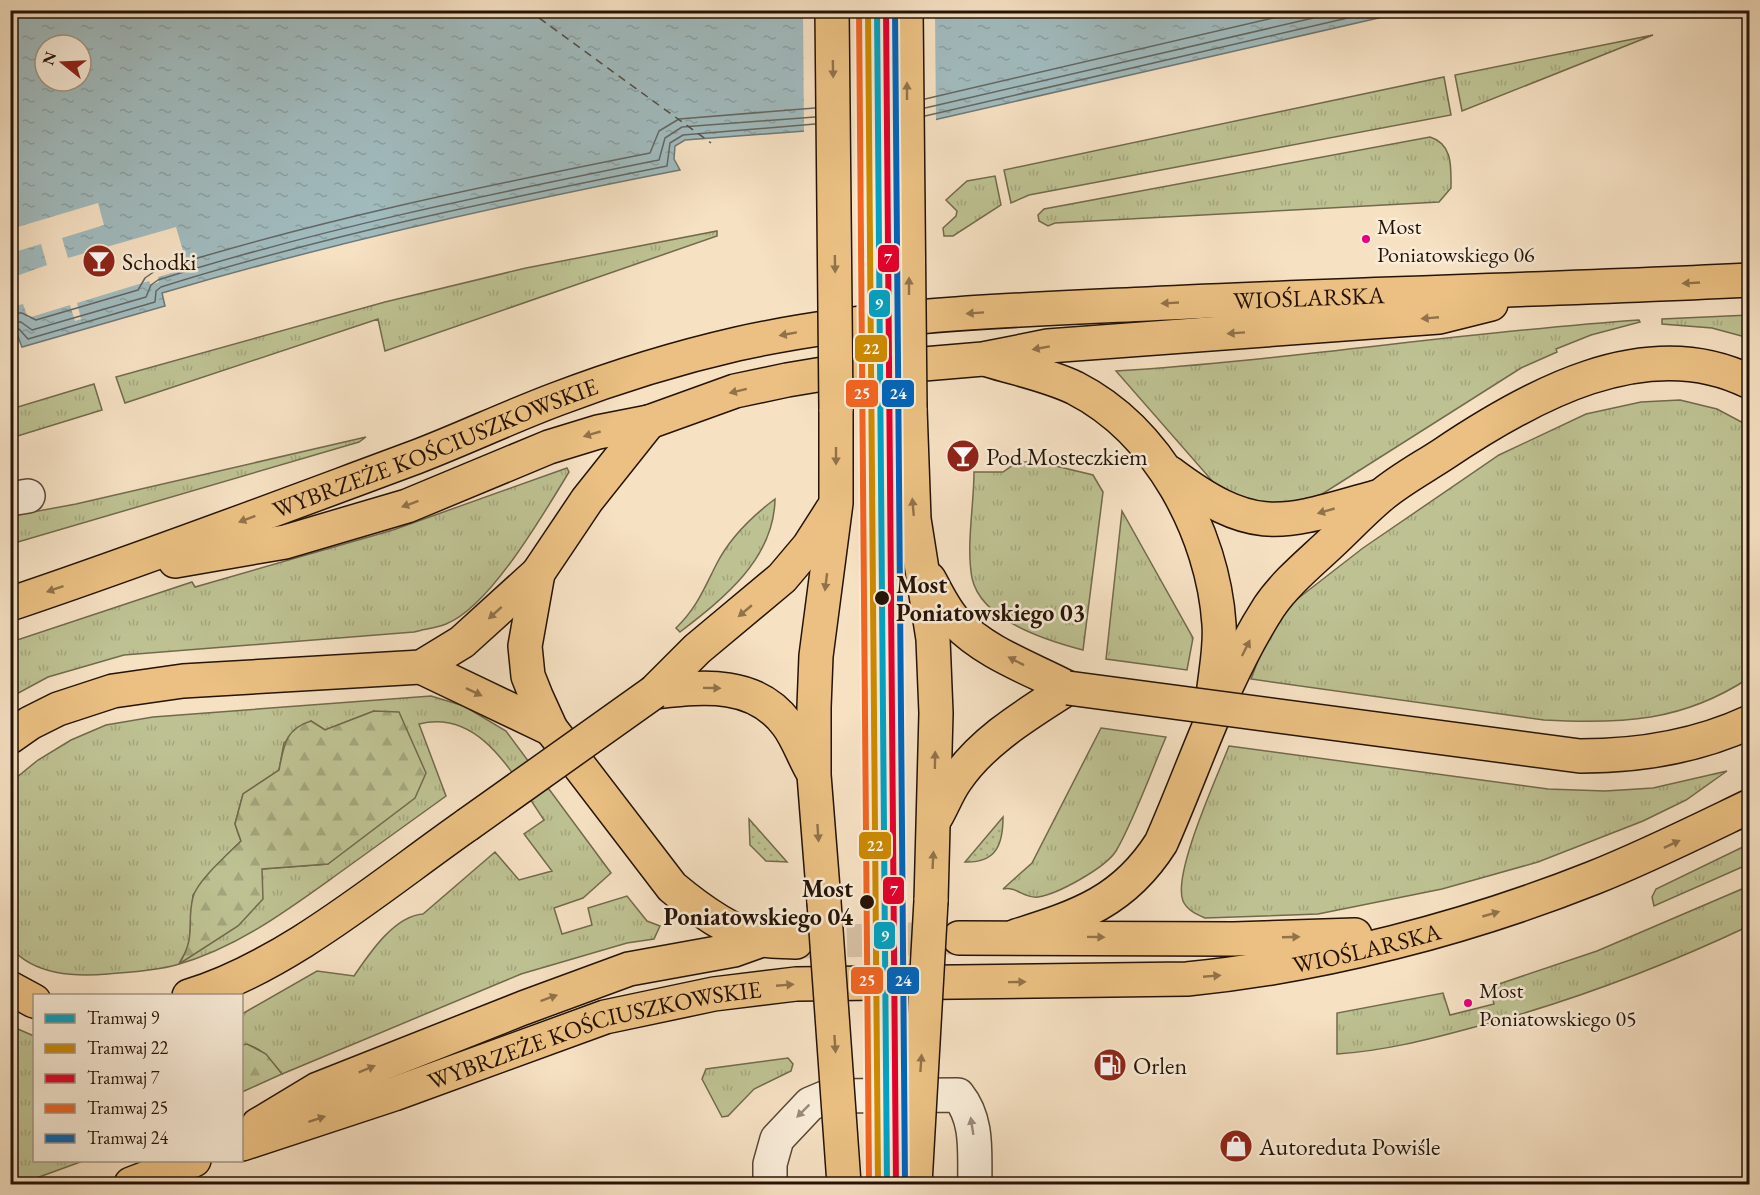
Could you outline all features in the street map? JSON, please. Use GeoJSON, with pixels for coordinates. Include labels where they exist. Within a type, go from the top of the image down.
{"type":"FeatureCollection","features":[{"type":"Feature","properties":{"kind":"main road"},"geometry":{"type":"LineString","coordinates":[[832,10],[836,503],[816,656],[814,775],[844,1185]]}},
{"type":"Feature","properties":{"kind":"main road"},"geometry":{"type":"LineString","coordinates":[[906,10],[910,477],[920,565],[933,639],[936,713],[935,818],[915,1185]]}},
{"type":"Feature","properties":{"kind":"main road","name":"WIOŚLARSKA"},"geometry":{"type":"LineString","coordinates":[[867,323],[1020,310],[1291,296],[1548,290],[1749,280]]}},
{"type":"Feature","properties":{"kind":"main road"},"geometry":{"type":"LineString","coordinates":[[99,574],[285,542],[407,506],[549,447],[598,432],[649,422],[735,391],[787,380],[841,371],[983,359],[1048,346],[1439,317],[1548,290]]}},
{"type":"Feature","properties":{"kind":"main road","name":"WYBRZEŻE KOŚCIUSZKOWSKIE"},"geometry":{"type":"LineString","coordinates":[[10,604],[99,574],[623,376],[735,345],[867,323]]}},
{"type":"Feature","properties":{"kind":"main road"},"geometry":{"type":"LineString","coordinates":[[983,359],[1055,380],[1076,389],[1112,413],[1164,468],[1209,500],[1234,513],[1258,520],[1287,521],[1382,495]]}},
{"type":"Feature","properties":{"kind":"main road"},"geometry":{"type":"LineString","coordinates":[[1016,936],[1075,918],[1111,899],[1136,878],[1161,843],[1212,720],[1247,645],[1270,605],[1382,495],[1504,414],[1554,391],[1596,376],[1641,364],[1656,363],[1707,367],[1749,382]]}},
{"type":"Feature","properties":{"kind":"main road"},"geometry":{"type":"LineString","coordinates":[[10,737],[30,723],[58,709],[87,698],[135,687],[183,681],[421,666],[462,642],[538,573],[587,500],[649,422]]}},
{"type":"Feature","properties":{"kind":"main road"},"geometry":{"type":"LineString","coordinates":[[1164,468],[1198,537],[1216,593],[1220,627],[1212,720]]}},
{"type":"Feature","properties":{"kind":"main road"},"geometry":{"type":"LineString","coordinates":[[194,994],[256,968],[306,938],[654,692],[697,649],[782,578],[809,546],[836,503]]}},
{"type":"Feature","properties":{"kind":"main road"},"geometry":{"type":"LineString","coordinates":[[920,565],[955,622],[994,650],[1068,688],[1580,756],[1637,753],[1684,746],[1749,722]]}},
{"type":"Feature","properties":{"kind":"main road"},"geometry":{"type":"LineString","coordinates":[[538,573],[525,646],[528,676],[551,729],[672,887],[716,919],[762,940],[796,942]]}},
{"type":"Feature","properties":{"kind":"main road"},"geometry":{"type":"LineString","coordinates":[[421,666],[551,729]]}},
{"type":"Feature","properties":{"kind":"main road"},"geometry":{"type":"LineString","coordinates":[[654,692],[718,687],[747,693],[767,705],[787,724],[814,775]]}},
{"type":"Feature","properties":{"kind":"main road"},"geometry":{"type":"LineString","coordinates":[[935,818],[956,780],[978,754],[1000,734],[1068,688]]}},
{"type":"Feature","properties":{"kind":"main road","name":"WIOŚLARSKA"},"geometry":{"type":"LineString","coordinates":[[959,983],[1187,979],[1299,963],[1434,930],[1503,910],[1593,878],[1668,846],[1749,806]]}},
{"type":"Feature","properties":{"kind":"main road"},"geometry":{"type":"LineString","coordinates":[[958,938],[1016,936],[1234,939],[1434,930]]}},
{"type":"Feature","properties":{"kind":"main road"},"geometry":{"type":"LineString","coordinates":[[243,1134],[318,1089],[523,1008],[629,969],[734,950],[762,940]]}},
{"type":"Feature","properties":{"kind":"main road","name":"WYBRZEŻE KOŚCIUSZKOWSKIE"},"geometry":{"type":"LineString","coordinates":[[243,1144],[394,1094],[605,1017],[678,1000],[796,984],[959,983]]}},
{"type":"Feature","properties":{"kind":"main road"},"geometry":{"type":"LineString","coordinates":[[10,988],[33,1000]]}},
{"type":"Feature","properties":{"kind":"main road"},"geometry":{"type":"LineString","coordinates":[[131,1185],[192,1162]]}},
{"type":"Feature","properties":{"kind":"street"},"geometry":{"type":"LineString","coordinates":[[770,1185],[770,1164],[777,1139],[810,1104],[829,1096],[958,1095],[971,1116],[974,1135],[975,1185]]}},
{"type":"Feature","properties":{"kind":"green space"},"geometry":{"type":"Polygon","coordinates":[[[1653,35],[1462,111],[1455,75],[1653,35]]]}},
{"type":"Feature","properties":{"kind":"green space"},"geometry":{"type":"Polygon","coordinates":[[[1444,77],[1451,115],[1029,195],[1011,203],[1004,170],[1444,77]]]}},
{"type":"Feature","properties":{"kind":"green space"},"geometry":{"type":"Polygon","coordinates":[[[1430,137],[1443,145],[1450,164],[1451,188],[1439,202],[1055,223],[1048,226],[1039,221],[1038,215],[1044,209],[1430,137]]]}},
{"type":"Feature","properties":{"kind":"green space"},"geometry":{"type":"Polygon","coordinates":[[[995,176],[1001,205],[953,236],[944,236],[943,228],[956,216],[957,211],[946,200],[967,181],[995,176]]]}},
{"type":"Feature","properties":{"kind":"green space"},"geometry":{"type":"Polygon","coordinates":[[[717,231],[717,236],[385,351],[378,319],[125,403],[116,377],[385,302],[526,268],[717,231]]]}},
{"type":"Feature","properties":{"kind":"green space"},"geometry":{"type":"Polygon","coordinates":[[[1749,315],[1749,338],[1712,328],[1662,324],[1662,319],[1749,315]]]}},
{"type":"Feature","properties":{"kind":"green space"},"geometry":{"type":"Polygon","coordinates":[[[1639,320],[1640,322],[1591,335],[1556,349],[1557,352],[1521,368],[1319,496],[1277,506],[1245,500],[1214,483],[1116,371],[1247,360],[1508,331],[1639,320]]]}},
{"type":"Feature","properties":{"kind":"green space"},"geometry":{"type":"Polygon","coordinates":[[[94,384],[102,410],[11,438],[11,409],[94,384]]]}},
{"type":"Feature","properties":{"kind":"green space"},"geometry":{"type":"Polygon","coordinates":[[[1680,400],[1717,409],[1749,426],[1749,678],[1724,693],[1675,712],[1651,717],[1600,721],[1544,720],[1251,679],[1267,637],[1287,607],[1363,548],[1499,455],[1586,414],[1641,402],[1680,400]]]}},
{"type":"Feature","properties":{"kind":"green space"},"geometry":{"type":"Polygon","coordinates":[[[366,437],[359,442],[11,544],[11,516],[76,504],[366,437]]]}},
{"type":"Feature","properties":{"kind":"green space"},"geometry":{"type":"Polygon","coordinates":[[[1035,461],[1093,475],[1103,492],[1083,650],[1052,641],[1002,617],[988,606],[978,593],[972,578],[970,539],[974,472],[1003,472],[1016,463],[1035,461]]]}},
{"type":"Feature","properties":{"kind":"green space"},"geometry":{"type":"Polygon","coordinates":[[[567,468],[569,472],[531,534],[498,579],[463,614],[446,624],[414,632],[124,655],[48,677],[11,697],[11,642],[192,582],[195,587],[393,530],[567,468]]]}},
{"type":"Feature","properties":{"kind":"green space"},"geometry":{"type":"Polygon","coordinates":[[[775,499],[766,540],[744,575],[729,591],[680,632],[676,628],[694,606],[728,545],[749,520],[775,499]]]}},
{"type":"Feature","properties":{"kind":"green space"},"geometry":{"type":"Polygon","coordinates":[[[1122,511],[1193,638],[1187,670],[1106,659],[1122,511]]]}},
{"type":"Feature","properties":{"kind":"green space"},"geometry":{"type":"Polygon","coordinates":[[[431,696],[464,706],[506,731],[611,873],[583,898],[554,908],[562,934],[592,925],[588,908],[627,896],[647,921],[660,926],[654,939],[627,943],[521,974],[282,1074],[259,1050],[243,1045],[243,1013],[317,971],[354,976],[383,937],[392,929],[412,916],[423,914],[495,852],[519,880],[552,871],[524,834],[544,820],[508,767],[478,736],[460,726],[441,722],[419,724],[446,796],[298,903],[239,939],[198,958],[176,965],[159,969],[95,975],[69,974],[43,969],[21,957],[11,948],[11,782],[38,760],[71,740],[106,725],[153,717],[431,696]],[[374,711],[325,730],[311,721],[284,743],[279,770],[243,794],[235,824],[241,841],[219,863],[193,895],[189,947],[180,962],[262,869],[328,864],[374,711]]]}},
{"type":"Feature","properties":{"kind":"green space"},"geometry":{"type":"Polygon","coordinates":[[[374,711],[399,712],[426,773],[415,798],[328,864],[262,869],[263,899],[238,926],[179,964],[188,945],[191,907],[196,890],[241,841],[235,824],[243,794],[279,770],[287,739],[302,724],[311,721],[325,730],[374,711]]]}},
{"type":"Feature","properties":{"kind":"green space"},"geometry":{"type":"Polygon","coordinates":[[[1101,728],[1166,737],[1136,811],[1116,851],[1092,872],[1069,886],[1047,895],[1033,897],[1012,889],[1003,889],[1032,863],[1101,728]]]}},
{"type":"Feature","properties":{"kind":"green space"},"geometry":{"type":"Polygon","coordinates":[[[1229,746],[1548,789],[1605,791],[1653,788],[1727,771],[1686,800],[1643,821],[1538,862],[1442,889],[1318,914],[1205,918],[1187,907],[1183,901],[1181,888],[1184,869],[1198,824],[1229,746]]]}},
{"type":"Feature","properties":{"kind":"green space"},"geometry":{"type":"Polygon","coordinates":[[[1003,817],[999,844],[991,856],[976,862],[965,862],[1003,817]]]}},
{"type":"Feature","properties":{"kind":"green space"},"geometry":{"type":"Polygon","coordinates":[[[749,819],[787,862],[766,861],[750,845],[749,819]]]}},
{"type":"Feature","properties":{"kind":"green space"},"geometry":{"type":"Polygon","coordinates":[[[1749,844],[1749,864],[1654,906],[1652,897],[1656,889],[1749,844]]]}},
{"type":"Feature","properties":{"kind":"green space"},"geometry":{"type":"Polygon","coordinates":[[[1749,886],[1749,926],[1682,956],[1578,996],[1507,1018],[1405,1044],[1337,1054],[1337,1013],[1443,993],[1450,1015],[1494,1004],[1490,987],[1597,951],[1749,886]]]}},
{"type":"Feature","properties":{"kind":"green space"},"geometry":{"type":"Polygon","coordinates":[[[11,1026],[33,1036],[33,1162],[80,1162],[20,1184],[11,1184],[11,1026]]]}},
{"type":"Feature","properties":{"kind":"green space"},"geometry":{"type":"Polygon","coordinates":[[[247,1044],[266,1054],[282,1074],[243,1092],[243,1045],[247,1044]]]}},
{"type":"Feature","properties":{"kind":"green space"},"geometry":{"type":"Polygon","coordinates":[[[788,1058],[793,1064],[791,1071],[754,1089],[728,1116],[722,1117],[702,1079],[706,1069],[788,1058]]]}},
{"type":"Feature","properties":{"kind":"water"},"geometry":{"type":"Polygon","coordinates":[[[11,11],[1409,11],[925,122],[685,140],[675,146],[674,159],[680,170],[484,211],[290,257],[162,293],[165,306],[22,347],[17,334],[11,336],[11,11]]]}},
{"type":"Feature","properties":{"kind":"pier"},"geometry":{"type":"Polygon","coordinates":[[[803,11],[935,11],[936,122],[804,134],[803,11]]]}},
{"type":"Feature","properties":{"kind":"pier"},"geometry":{"type":"Polygon","coordinates":[[[98,203],[104,225],[62,238],[68,258],[176,227],[188,268],[158,277],[159,282],[151,285],[149,281],[77,303],[81,319],[75,321],[70,305],[28,318],[23,304],[11,307],[11,278],[47,265],[41,244],[11,253],[11,229],[98,203]]]}},
{"type":"Feature","properties":{"kind":"ferry route"},"geometry":{"type":"LineString","coordinates":[[528,10],[711,143]]}},
{"type":"Feature","properties":{"kind":"tunnel"},"geometry":{"type":"LineString","coordinates":[[798,942],[956,938]]}},
{"type":"Feature","properties":{"kind":"tram line","name":"25"},"geometry":{"type":"LineString","coordinates":[[859,10],[869,1184]]}},
{"type":"Feature","properties":{"kind":"tram line","name":"22"},"geometry":{"type":"LineString","coordinates":[[868,10],[878,1184]]}},
{"type":"Feature","properties":{"kind":"tram line","name":"9"},"geometry":{"type":"LineString","coordinates":[[877,10],[887,1184]]}},
{"type":"Feature","properties":{"kind":"tram line","name":"7"},"geometry":{"type":"LineString","coordinates":[[886,10],[896,1184]]}},
{"type":"Feature","properties":{"kind":"tram line","name":"24"},"geometry":{"type":"LineString","coordinates":[[895,10],[905,1184]]}},
{"type":"Feature","properties":{"kind":"place","name":"Most Poniatowskiego 06"},"geometry":{"type":"Point","coordinates":[1366,239]}},
{"type":"Feature","properties":{"kind":"place","name":"Schodki"},"geometry":{"type":"Point","coordinates":[99,261]}},
{"type":"Feature","properties":{"kind":"place","name":"Pod Mosteczkiem"},"geometry":{"type":"Point","coordinates":[963,456]}},
{"type":"Feature","properties":{"kind":"place","name":"Most Poniatowskiego 03"},"geometry":{"type":"Point","coordinates":[882,598]}},
{"type":"Feature","properties":{"kind":"place","name":"Most Poniatowskiego 04"},"geometry":{"type":"Point","coordinates":[867,902]}},
{"type":"Feature","properties":{"kind":"place","name":"Most Poniatowskiego 05"},"geometry":{"type":"Point","coordinates":[1468,1003]}},
{"type":"Feature","properties":{"kind":"place","name":"Orlen"},"geometry":{"type":"Point","coordinates":[1110,1065]}},
{"type":"Feature","properties":{"kind":"place","name":"Autoreduta Powiśle"},"geometry":{"type":"Point","coordinates":[1236,1146]}}]}
